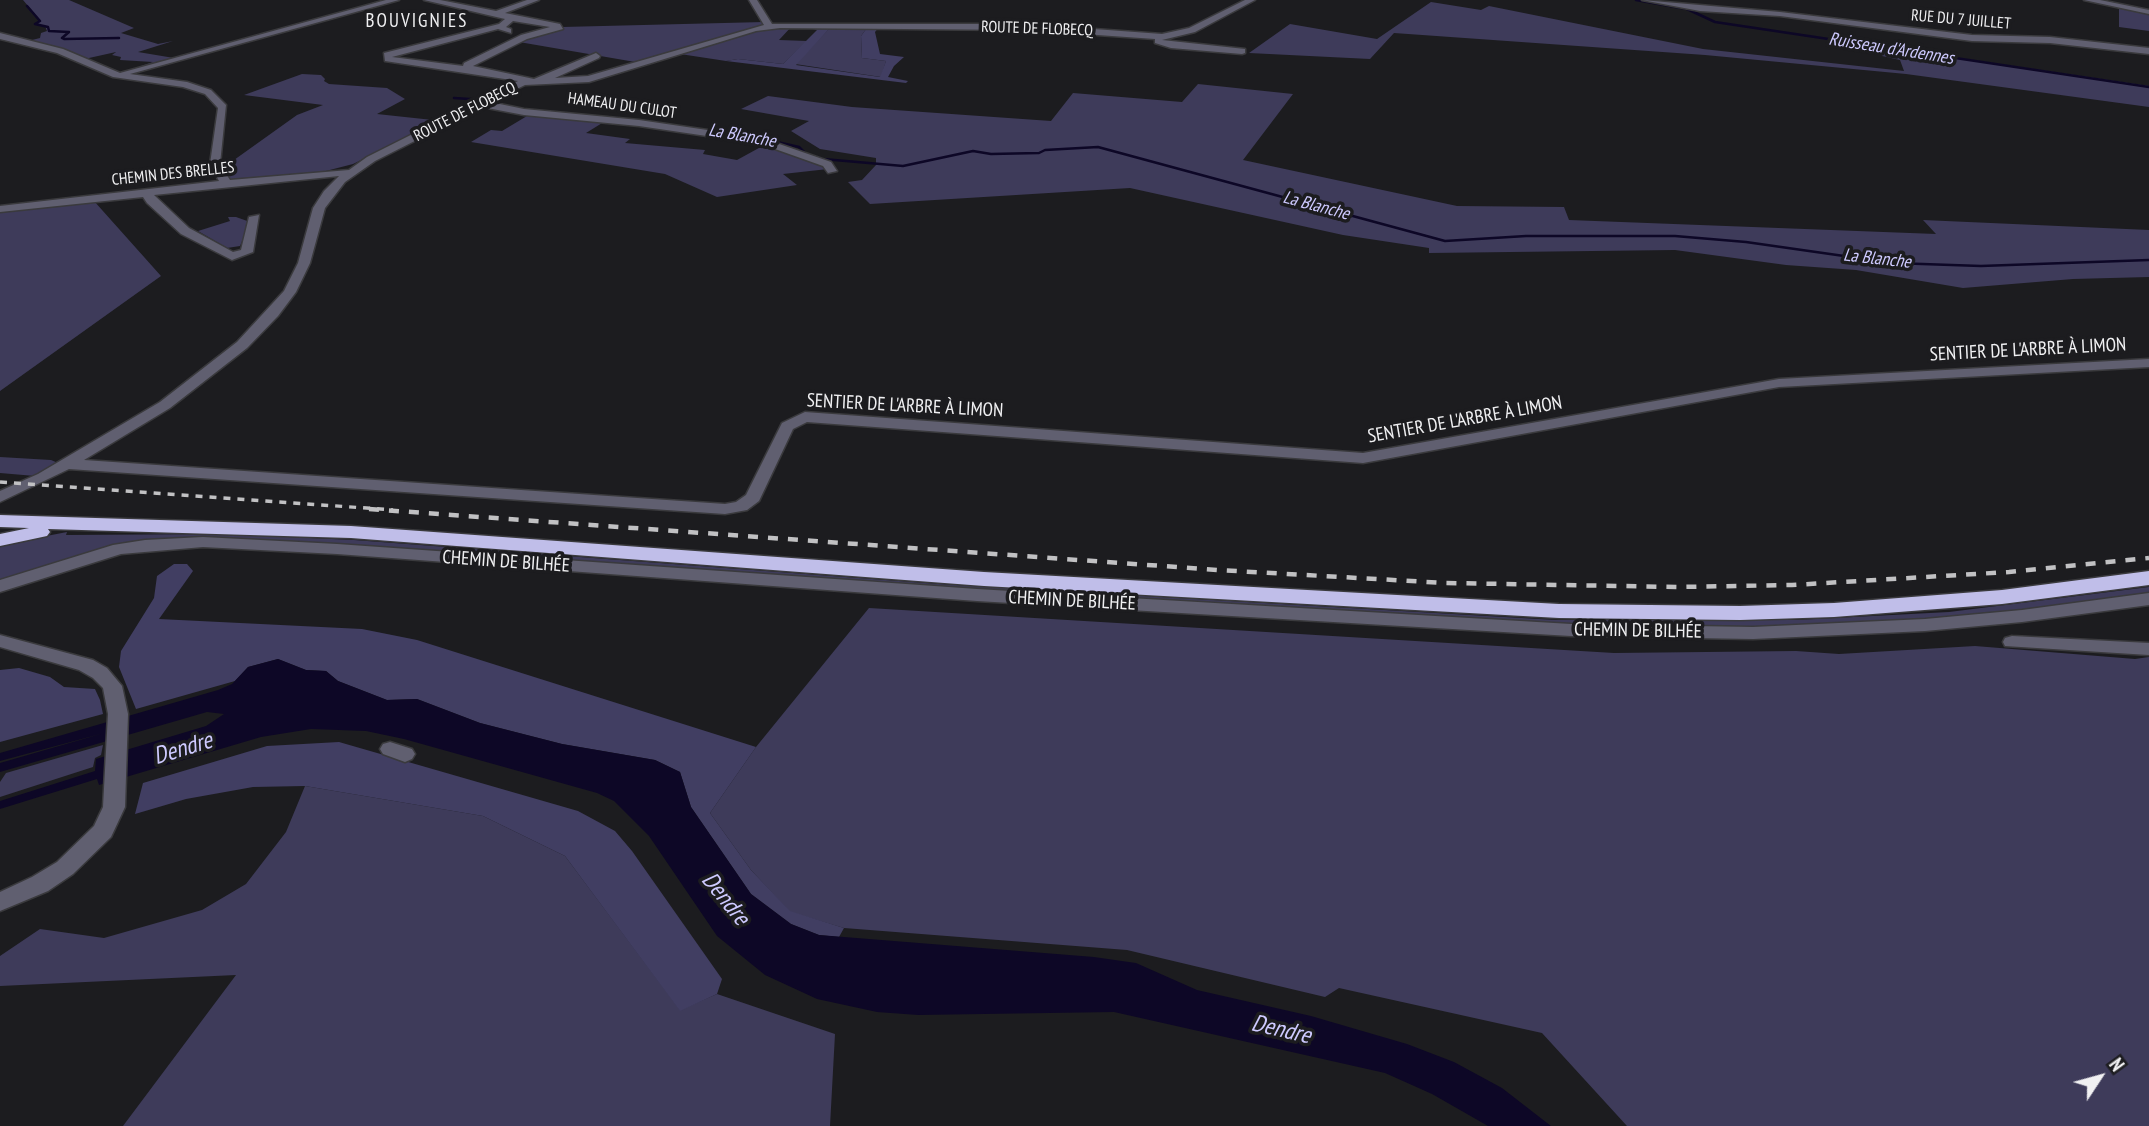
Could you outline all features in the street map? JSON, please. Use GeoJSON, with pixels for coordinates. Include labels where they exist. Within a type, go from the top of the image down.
{"type":"FeatureCollection","features":[{"type":"Feature","properties":{"kind":"highway"},"geometry":{"type":"LineString","coordinates":[[0,521],[351,533],[997,579],[1597,612],[1740,613],[1920,605],[2149,578]]}},
{"type":"Feature","properties":{"kind":"highway"},"geometry":{"type":"LineString","coordinates":[[0,540],[32,533],[98,526]]}},
{"type":"Feature","properties":{"kind":"street"},"geometry":{"type":"LineString","coordinates":[[116,75],[395,0]]}},
{"type":"Feature","properties":{"kind":"street"},"geometry":{"type":"LineString","coordinates":[[428,0],[560,27],[524,37],[471,61],[467,67],[472,70]]}},
{"type":"Feature","properties":{"kind":"street"},"geometry":{"type":"LineString","coordinates":[[496,14],[535,0]]}},
{"type":"Feature","properties":{"kind":"street"},"geometry":{"type":"LineString","coordinates":[[753,0],[769,26]]}},
{"type":"Feature","properties":{"kind":"street","name":"ROUTE DE FLOBECQ"},"geometry":{"type":"LineString","coordinates":[[4,499],[165,405],[242,345],[284,301],[302,269],[323,199],[350,173],[382,153],[530,80],[589,79],[769,26],[834,24],[1026,27],[1148,37],[1184,33],[1251,0]]}},
{"type":"Feature","properties":{"kind":"street","name":"RUE DU 7 JUILLET"},"geometry":{"type":"LineString","coordinates":[[1646,0],[1700,9],[1780,14],[1972,38],[2050,40],[2149,51]]}},
{"type":"Feature","properties":{"kind":"street"},"geometry":{"type":"LineString","coordinates":[[2088,0],[2149,12]]}},
{"type":"Feature","properties":{"kind":"street"},"geometry":{"type":"LineString","coordinates":[[510,18],[500,26],[401,51],[388,57],[395,61],[530,80]]}},
{"type":"Feature","properties":{"kind":"street"},"geometry":{"type":"LineString","coordinates":[[500,26],[524,37]]}},
{"type":"Feature","properties":{"kind":"street"},"geometry":{"type":"LineString","coordinates":[[0,36],[60,51],[116,75],[191,86],[208,92],[217,100],[223,111],[215,167],[227,184]]}},
{"type":"Feature","properties":{"kind":"street","name":"ROUTE DE FLOBECQ"},"geometry":{"type":"LineString","coordinates":[[1148,37],[1171,45],[1242,51]]}},
{"type":"Feature","properties":{"kind":"street"},"geometry":{"type":"LineString","coordinates":[[454,39],[482,43]]}},
{"type":"Feature","properties":{"kind":"street"},"geometry":{"type":"LineString","coordinates":[[541,81],[596,56]]}},
{"type":"Feature","properties":{"kind":"street"},"geometry":{"type":"LineString","coordinates":[[490,100],[524,107],[640,118],[708,130],[777,134]]}},
{"type":"Feature","properties":{"kind":"street","name":"HAMEAU DU CULOT"},"geometry":{"type":"LineString","coordinates":[[490,100],[524,112],[754,139],[787,147],[827,164],[832,171]]}},
{"type":"Feature","properties":{"kind":"street","name":"CHEMIN DES BRELLES"},"geometry":{"type":"LineString","coordinates":[[0,209],[326,173],[350,173]]}},
{"type":"Feature","properties":{"kind":"street"},"geometry":{"type":"LineString","coordinates":[[148,194],[151,201],[184,231],[232,256],[247,252],[255,217]]}},
{"type":"Feature","properties":{"kind":"street","name":"SENTIER DE L'ARBRE À LIMON"},"geometry":{"type":"LineString","coordinates":[[66,464],[725,509],[741,506],[753,498],[787,426],[798,419],[819,417],[1363,458],[1779,383],[2149,363]]}},
{"type":"Feature","properties":{"kind":"street","name":"CHEMIN DE BILHÉE"},"geometry":{"type":"LineString","coordinates":[[0,586],[119,550],[145,545],[203,542],[337,549],[881,589],[1571,631],[1753,633],[1925,625],[2149,599]]}},
{"type":"Feature","properties":{"kind":"street"},"geometry":{"type":"LineString","coordinates":[[0,641],[86,665],[100,673],[112,686],[118,714],[114,807],[103,831],[65,868],[40,884],[0,902]]}},
{"type":"Feature","properties":{"kind":"street"},"geometry":{"type":"LineString","coordinates":[[2012,642],[2149,649]]}},
{"type":"Feature","properties":{"kind":"shaded area"},"geometry":{"type":"Polygon","coordinates":[[[23,0],[69,0],[134,28],[121,33],[158,44],[173,41],[138,52],[180,59],[143,68],[141,66],[153,62],[120,60],[121,57],[112,55],[116,52],[80,60],[28,41],[40,38],[41,33],[47,31],[45,26],[35,24],[40,20],[23,0]]]}},
{"type":"Feature","properties":{"kind":"shaded area"},"geometry":{"type":"Polygon","coordinates":[[[1431,2],[1481,10],[1489,6],[1703,49],[1904,71],[1900,60],[1855,50],[1851,42],[2149,86],[2149,107],[1906,74],[1705,55],[1394,33],[1370,59],[1249,53],[1290,24],[1377,39],[1431,2]]]}},
{"type":"Feature","properties":{"kind":"shaded area"},"geometry":{"type":"Polygon","coordinates":[[[2119,8],[2149,13],[2149,31],[2119,27],[2119,8]]]}},
{"type":"Feature","properties":{"kind":"shaded area"},"geometry":{"type":"Polygon","coordinates":[[[764,22],[763,25],[641,63],[519,42],[562,27],[764,22]]]}},
{"type":"Feature","properties":{"kind":"shaded area"},"geometry":{"type":"Polygon","coordinates":[[[793,25],[779,40],[807,41],[783,64],[738,59],[726,61],[680,54],[753,31],[793,25]]]}},
{"type":"Feature","properties":{"kind":"shaded area"},"geometry":{"type":"Polygon","coordinates":[[[869,25],[861,36],[862,58],[886,61],[881,77],[795,64],[830,28],[869,25]]]}},
{"type":"Feature","properties":{"kind":"shaded area"},"geometry":{"type":"Polygon","coordinates":[[[869,25],[880,26],[875,32],[880,54],[904,57],[894,66],[888,77],[908,81],[906,83],[726,61],[738,59],[783,64],[817,30],[809,28],[811,26],[830,28],[796,65],[880,77],[886,61],[862,58],[861,36],[869,25]]]}},
{"type":"Feature","properties":{"kind":"shaded area"},"geometry":{"type":"Polygon","coordinates":[[[302,74],[321,75],[329,84],[387,88],[405,99],[377,114],[442,121],[353,164],[322,172],[230,180],[220,170],[297,115],[323,105],[244,95],[302,74]]]}},
{"type":"Feature","properties":{"kind":"shaded area"},"geometry":{"type":"Polygon","coordinates":[[[1198,84],[1293,94],[1243,160],[1457,206],[1564,207],[1569,220],[1936,234],[1923,220],[2149,230],[2149,277],[2073,279],[1963,288],[1856,270],[1786,265],[1675,250],[1429,253],[1429,248],[1343,235],[1130,188],[870,204],[848,182],[862,180],[876,165],[876,158],[820,149],[791,131],[809,121],[741,109],[768,96],[852,107],[1051,121],[1073,93],[1182,102],[1198,84]]]}},
{"type":"Feature","properties":{"kind":"shaded area"},"geometry":{"type":"Polygon","coordinates":[[[532,113],[607,120],[586,133],[630,139],[625,143],[705,150],[703,154],[737,160],[768,143],[828,169],[783,174],[797,185],[717,197],[665,174],[471,142],[491,130],[502,131],[532,113]]]}},
{"type":"Feature","properties":{"kind":"shaded area"},"geometry":{"type":"Polygon","coordinates":[[[94,201],[161,276],[0,391],[0,210],[94,201]]]}},
{"type":"Feature","properties":{"kind":"shaded area"},"geometry":{"type":"Polygon","coordinates":[[[228,217],[250,222],[240,246],[227,248],[198,231],[230,221],[228,217]]]}},
{"type":"Feature","properties":{"kind":"shaded area"},"geometry":{"type":"Polygon","coordinates":[[[0,457],[51,460],[58,463],[35,476],[0,473],[0,457]]]}},
{"type":"Feature","properties":{"kind":"shaded area"},"geometry":{"type":"Polygon","coordinates":[[[67,532],[66,535],[222,534],[354,540],[939,584],[1556,620],[1796,620],[1949,612],[2149,587],[2149,595],[1978,616],[1752,629],[1586,628],[174,539],[0,582],[0,545],[67,532]]]}},
{"type":"Feature","properties":{"kind":"shaded area"},"geometry":{"type":"Polygon","coordinates":[[[174,564],[187,564],[193,571],[159,619],[362,629],[417,640],[756,747],[710,813],[751,870],[790,911],[844,928],[839,937],[819,935],[791,924],[751,894],[691,807],[680,772],[655,760],[562,744],[480,723],[417,699],[387,700],[338,681],[326,671],[306,670],[278,659],[248,667],[235,681],[136,709],[119,667],[121,651],[154,598],[157,576],[174,564]]]}},
{"type":"Feature","properties":{"kind":"shaded area"},"geometry":{"type":"Polygon","coordinates":[[[869,608],[1614,653],[1796,651],[1839,654],[1975,646],[2135,659],[2149,657],[2149,1126],[1627,1126],[1542,1033],[1339,988],[1325,997],[1127,950],[844,928],[790,912],[751,870],[710,813],[756,747],[869,608]]]}},
{"type":"Feature","properties":{"kind":"shaded area"},"geometry":{"type":"Polygon","coordinates":[[[19,668],[50,677],[64,687],[95,689],[103,714],[0,742],[0,670],[19,668]]]}},
{"type":"Feature","properties":{"kind":"shaded area"},"geometry":{"type":"Polygon","coordinates":[[[339,742],[578,811],[615,831],[722,979],[717,994],[680,1011],[565,856],[483,816],[305,786],[253,787],[186,799],[135,814],[143,783],[267,746],[339,742]]]}},
{"type":"Feature","properties":{"kind":"shaded area"},"geometry":{"type":"Polygon","coordinates":[[[103,745],[101,755],[95,758],[93,767],[0,797],[0,782],[6,773],[103,745]]]}},
{"type":"Feature","properties":{"kind":"shaded area"},"geometry":{"type":"Polygon","coordinates":[[[305,786],[483,816],[565,856],[680,1010],[717,994],[835,1034],[830,1126],[123,1126],[236,975],[0,986],[0,956],[40,929],[104,938],[202,910],[246,884],[286,832],[305,786]]]}},
{"type":"Feature","properties":{"kind":"water","name":"Dendre"},"geometry":{"type":"Polygon","coordinates":[[[278,659],[306,670],[326,671],[338,681],[387,700],[417,699],[480,723],[562,744],[655,760],[680,772],[691,807],[751,894],[791,924],[819,935],[1094,957],[1136,963],[1197,990],[1311,1016],[1407,1044],[1454,1062],[1502,1088],[1551,1126],[1488,1126],[1432,1094],[1385,1073],[1114,1012],[918,1015],[877,1012],[817,999],[765,975],[717,936],[649,836],[614,801],[597,793],[404,739],[366,731],[311,729],[261,737],[99,785],[97,779],[0,809],[0,801],[95,771],[96,759],[206,726],[224,714],[207,712],[0,772],[0,763],[104,733],[0,761],[0,753],[218,690],[232,684],[248,667],[278,659]]]}},
{"type":"Feature","properties":{"kind":"waterway","name":"Ruisseau d'Ardennes"},"geometry":{"type":"LineString","coordinates":[[1636,0],[1687,9],[1715,22],[2149,87]]}},
{"type":"Feature","properties":{"kind":"waterway"},"geometry":{"type":"LineString","coordinates":[[27,6],[40,21],[35,24],[48,27],[49,31],[69,32],[62,38],[64,39],[119,38]]}},
{"type":"Feature","properties":{"kind":"waterway","name":"La Blanche"},"geometry":{"type":"LineString","coordinates":[[454,98],[485,100]]}},
{"type":"Feature","properties":{"kind":"waterway","name":"La Blanche"},"geometry":{"type":"LineString","coordinates":[[494,101],[506,106]]}},
{"type":"Feature","properties":{"kind":"waterway","name":"La Blanche"},"geometry":{"type":"LineString","coordinates":[[539,111],[572,114]]}},
{"type":"Feature","properties":{"kind":"waterway","name":"La Blanche"},"geometry":{"type":"LineString","coordinates":[[609,117],[659,123]]}},
{"type":"Feature","properties":{"kind":"waterway","name":"La Blanche"},"geometry":{"type":"LineString","coordinates":[[751,136],[799,147],[806,154],[823,159],[903,166],[973,151],[991,154],[1039,153],[1045,150],[1098,147],[1445,241],[1526,236],[1675,236],[1746,242],[1893,263],[1981,266],[2149,260]]}},
{"type":"Feature","properties":{"kind":"railway"},"geometry":{"type":"LineString","coordinates":[[0,482],[393,510]]}},
{"type":"Feature","properties":{"kind":"railway"},"geometry":{"type":"LineString","coordinates":[[369,509],[1218,570],[1446,583],[1678,587],[1792,585],[2009,572],[2149,558]]}},
{"type":"Feature","properties":{"kind":"district","name":"BOUVIGNIES"},"geometry":{"type":"Point","coordinates":[417,22]}}]}
